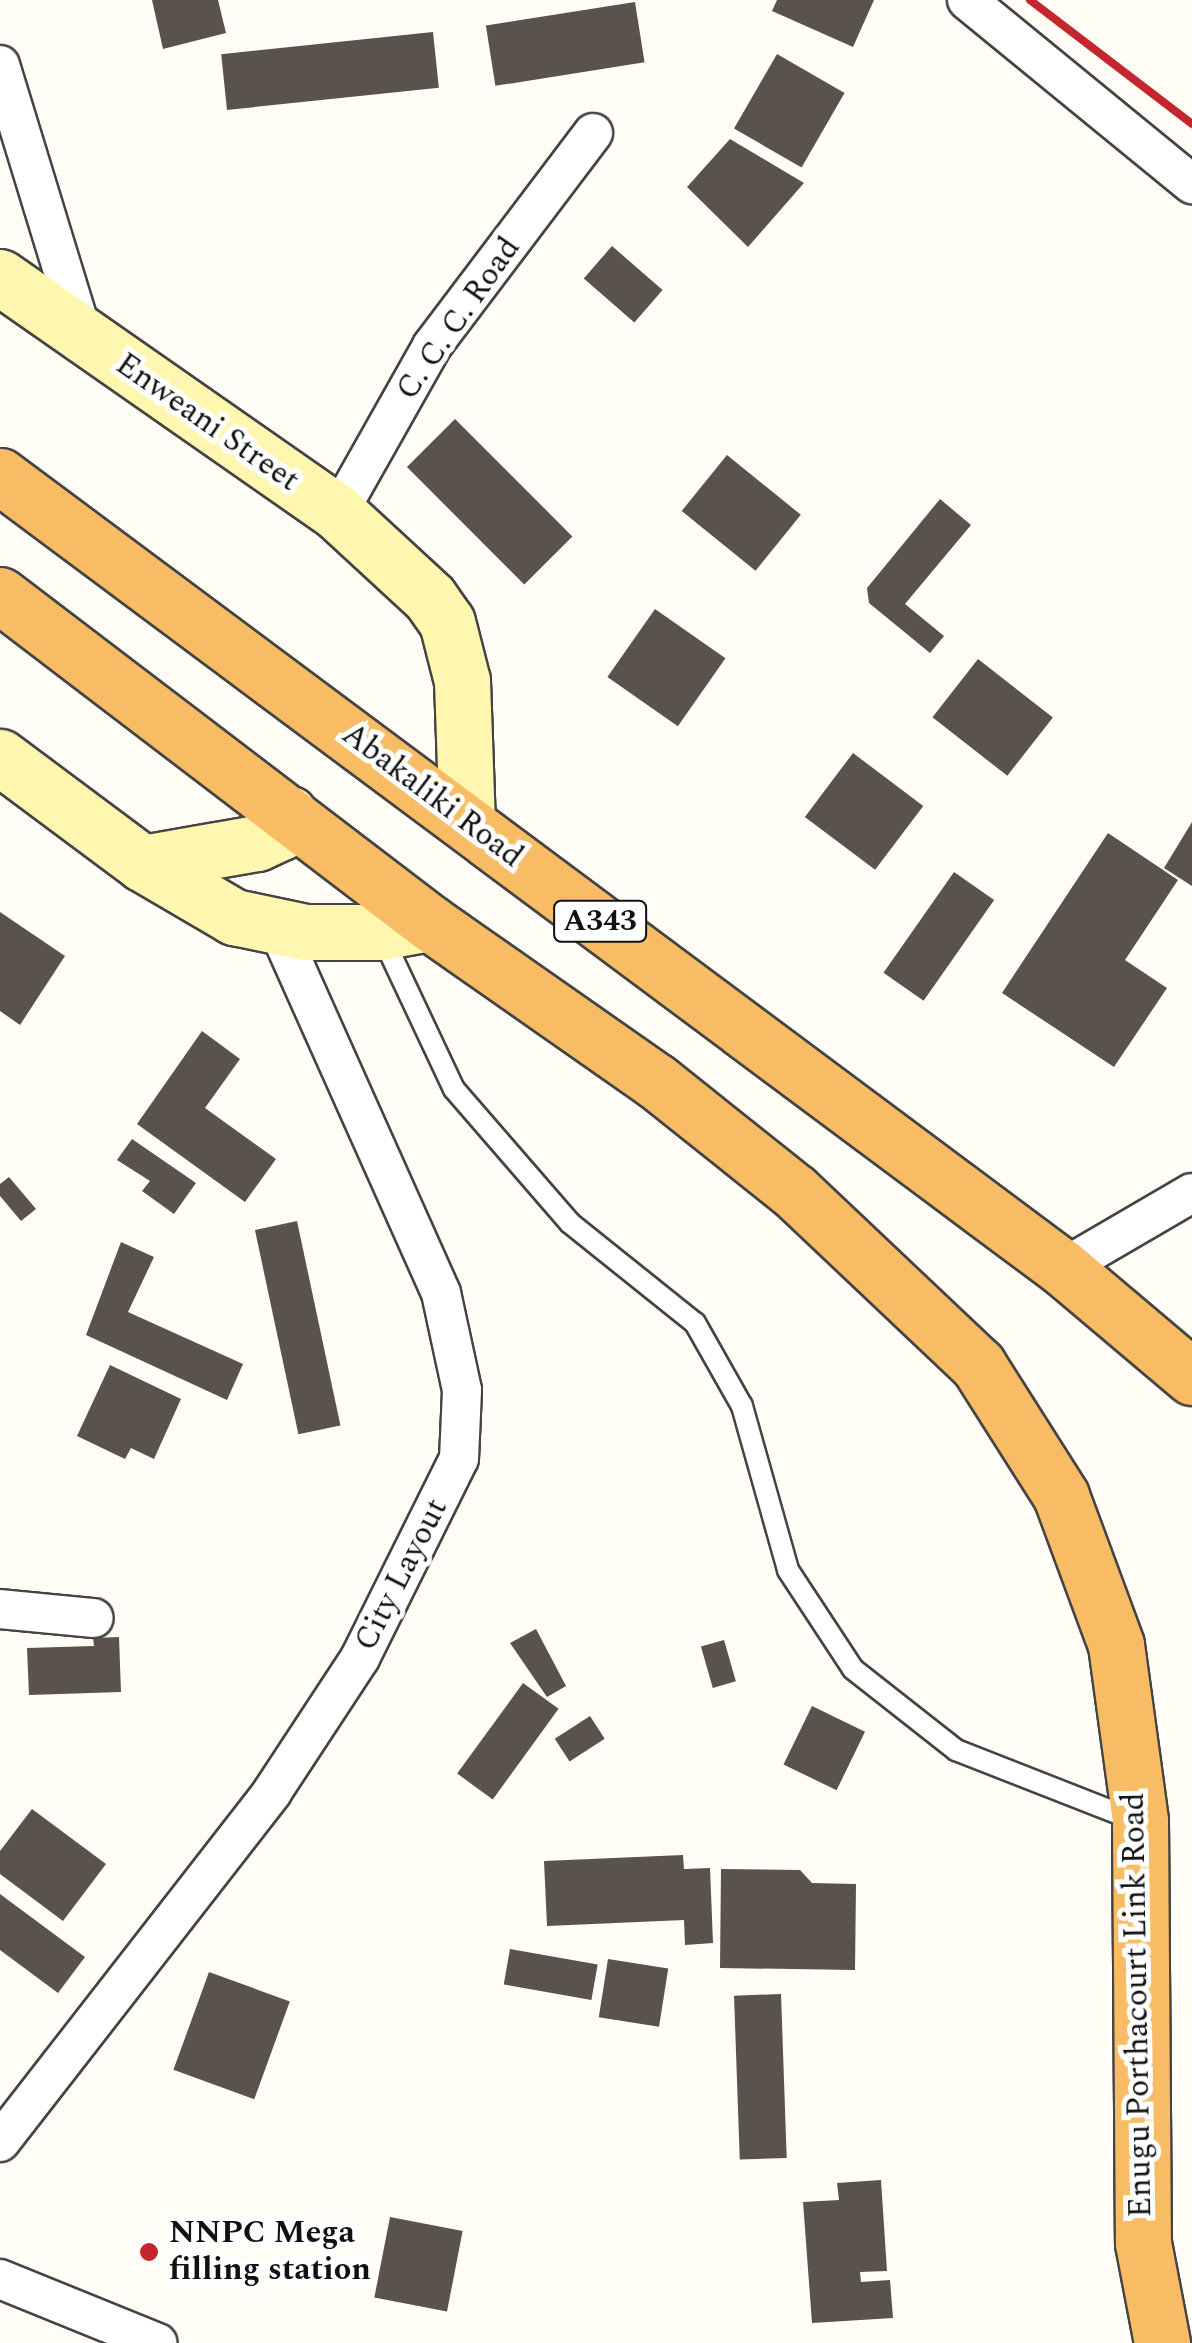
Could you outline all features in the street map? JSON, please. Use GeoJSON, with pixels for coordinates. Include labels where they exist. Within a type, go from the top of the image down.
{"type":"FeatureCollection","features":[{"type":"Feature","properties":{"kind":"highway","name":"Abakaliki Road"},"geometry":{"type":"LineString","coordinates":[[0,476],[1063,1268],[1192,1376]]}},
{"type":"Feature","properties":{"kind":"highway","name":"A343"},"geometry":{"type":"LineString","coordinates":[[0,594],[290,814],[405,928]]}},
{"type":"Feature","properties":{"kind":"highway","name":"Enugu Porthacourt Link Road"},"geometry":{"type":"LineString","coordinates":[[405,928],[561,1009],[820,1215],[978,1365],[1061,1496],[1116,1645],[1140,1821],[1143,2243],[1162,2343]]}},
{"type":"Feature","properties":{"kind":"main road"},"geometry":{"type":"LineString","coordinates":[[0,277],[83,336]]}},
{"type":"Feature","properties":{"kind":"main road","name":"Enweani Street"},"geometry":{"type":"LineString","coordinates":[[83,336],[338,513],[393,559],[447,622],[462,681],[467,822]]}},
{"type":"Feature","properties":{"kind":"main road"},"geometry":{"type":"LineString","coordinates":[[399,772],[464,742]]}},
{"type":"Feature","properties":{"kind":"main road"},"geometry":{"type":"LineString","coordinates":[[0,757],[201,903],[279,930],[405,928]]}},
{"type":"Feature","properties":{"kind":"main road"},"geometry":{"type":"LineString","coordinates":[[142,863],[258,843],[280,832],[290,814]]}},
{"type":"Feature","properties":{"kind":"street"},"geometry":{"type":"LineString","coordinates":[[967,0],[1192,184]]}},
{"type":"Feature","properties":{"kind":"street","name":"Enweani Street"},"geometry":{"type":"LineString","coordinates":[[0,64],[83,336]]}},
{"type":"Feature","properties":{"kind":"street","name":"C. C. C. Road"},"geometry":{"type":"LineString","coordinates":[[338,513],[432,346],[593,133]]}},
{"type":"Feature","properties":{"kind":"street","name":"City Layout"},"geometry":{"type":"LineString","coordinates":[[0,2142],[272,1792],[360,1658],[459,1458],[462,1390],[441,1292],[279,930]]}},
{"type":"Feature","properties":{"kind":"street"},"geometry":{"type":"LineString","coordinates":[[1063,1268],[1192,1193]]}},
{"type":"Feature","properties":{"kind":"street"},"geometry":{"type":"LineString","coordinates":[[0,1609],[94,1618]]}},
{"type":"Feature","properties":{"kind":"street"},"geometry":{"type":"LineString","coordinates":[[0,2280],[158,2343]]}},
{"type":"Feature","properties":{"kind":"lane"},"geometry":{"type":"LineString","coordinates":[[405,928],[454,1089],[570,1223],[695,1323],[742,1406],[788,1570],[853,1670],[956,1750],[1140,1821]]}},
{"type":"Feature","properties":{"kind":"building"},"geometry":{"type":"Polygon","coordinates":[[[152,0],[218,0],[226,33],[163,49],[152,0]]]}},
{"type":"Feature","properties":{"kind":"building"},"geometry":{"type":"Polygon","coordinates":[[[777,0],[874,0],[853,47],[772,11],[777,0]]]}},
{"type":"Feature","properties":{"kind":"building"},"geometry":{"type":"Polygon","coordinates":[[[635,2],[645,62],[495,86],[486,26],[635,2]]]}},
{"type":"Feature","properties":{"kind":"building"},"geometry":{"type":"Polygon","coordinates":[[[433,32],[439,88],[227,110],[221,54],[433,32]]]}},
{"type":"Feature","properties":{"kind":"building"},"geometry":{"type":"Polygon","coordinates":[[[777,54],[845,93],[802,167],[734,128],[777,54]]]}},
{"type":"Feature","properties":{"kind":"building"},"geometry":{"type":"Polygon","coordinates":[[[730,139],[804,183],[748,247],[687,187],[730,139]]]}},
{"type":"Feature","properties":{"kind":"building"},"geometry":{"type":"Polygon","coordinates":[[[612,246],[663,290],[634,322],[584,278],[612,246]]]}},
{"type":"Feature","properties":{"kind":"building"},"geometry":{"type":"Polygon","coordinates":[[[455,419],[572,536],[524,584],[407,467],[455,419]]]}},
{"type":"Feature","properties":{"kind":"building"},"geometry":{"type":"Polygon","coordinates":[[[727,455],[801,515],[756,571],[682,511],[727,455]]]}},
{"type":"Feature","properties":{"kind":"building"},"geometry":{"type":"Polygon","coordinates":[[[940,499],[971,525],[905,604],[944,636],[930,653],[869,603],[867,588],[940,499]]]}},
{"type":"Feature","properties":{"kind":"building"},"geometry":{"type":"Polygon","coordinates":[[[655,609],[725,658],[678,726],[607,677],[655,609]]]}},
{"type":"Feature","properties":{"kind":"building"},"geometry":{"type":"Polygon","coordinates":[[[978,659],[1053,717],[1007,776],[932,717],[978,659]]]}},
{"type":"Feature","properties":{"kind":"building"},"geometry":{"type":"Polygon","coordinates":[[[853,753],[923,806],[875,870],[805,817],[853,753]]]}},
{"type":"Feature","properties":{"kind":"building"},"geometry":{"type":"Polygon","coordinates":[[[1192,822],[1192,886],[1164,868],[1192,822]]]}},
{"type":"Feature","properties":{"kind":"building"},"geometry":{"type":"Polygon","coordinates":[[[1108,833],[1178,880],[1125,960],[1167,988],[1114,1067],[1002,993],[1108,833]]]}},
{"type":"Feature","properties":{"kind":"building"},"geometry":{"type":"Polygon","coordinates":[[[954,872],[994,900],[924,1001],[883,973],[954,872]]]}},
{"type":"Feature","properties":{"kind":"building"},"geometry":{"type":"Polygon","coordinates":[[[0,912],[65,956],[20,1025],[0,1011],[0,912]]]}},
{"type":"Feature","properties":{"kind":"building"},"geometry":{"type":"Polygon","coordinates":[[[202,1031],[240,1059],[205,1108],[276,1159],[245,1202],[137,1124],[202,1031]]]}},
{"type":"Feature","properties":{"kind":"building"},"geometry":{"type":"Polygon","coordinates":[[[132,1139],[196,1183],[174,1214],[142,1191],[150,1181],[117,1160],[132,1139]]]}},
{"type":"Feature","properties":{"kind":"building"},"geometry":{"type":"Polygon","coordinates":[[[9,1177],[36,1209],[21,1221],[0,1196],[0,1184],[9,1177]]]}},
{"type":"Feature","properties":{"kind":"building"},"geometry":{"type":"Polygon","coordinates":[[[297,1221],[340,1425],[298,1434],[255,1230],[297,1221]]]}},
{"type":"Feature","properties":{"kind":"building"},"geometry":{"type":"Polygon","coordinates":[[[121,1242],[154,1257],[128,1312],[243,1364],[227,1400],[86,1335],[121,1242]]]}},
{"type":"Feature","properties":{"kind":"building"},"geometry":{"type":"Polygon","coordinates":[[[110,1365],[181,1399],[154,1459],[131,1448],[125,1459],[77,1436],[110,1365]]]}},
{"type":"Feature","properties":{"kind":"building"},"geometry":{"type":"Polygon","coordinates":[[[536,1629],[566,1686],[547,1697],[510,1643],[536,1629]]]}},
{"type":"Feature","properties":{"kind":"building"},"geometry":{"type":"Polygon","coordinates":[[[119,1637],[121,1692],[29,1695],[27,1648],[94,1646],[93,1638],[119,1637]]]}},
{"type":"Feature","properties":{"kind":"building"},"geometry":{"type":"Polygon","coordinates":[[[724,1640],[736,1681],[713,1688],[701,1647],[724,1640]]]}},
{"type":"Feature","properties":{"kind":"building"},"geometry":{"type":"Polygon","coordinates":[[[523,1683],[559,1709],[493,1799],[457,1774],[523,1683]]]}},
{"type":"Feature","properties":{"kind":"building"},"geometry":{"type":"Polygon","coordinates":[[[812,1706],[865,1732],[837,1790],[784,1764],[812,1706]]]}},
{"type":"Feature","properties":{"kind":"building"},"geometry":{"type":"Polygon","coordinates":[[[590,1716],[605,1739],[569,1762],[555,1739],[590,1716]]]}},
{"type":"Feature","properties":{"kind":"building"},"geometry":{"type":"Polygon","coordinates":[[[32,1809],[106,1864],[63,1921],[0,1874],[0,1851],[32,1809]]]}},
{"type":"Feature","properties":{"kind":"building"},"geometry":{"type":"Polygon","coordinates":[[[683,1855],[684,1869],[710,1868],[713,1943],[685,1945],[684,1920],[547,1926],[544,1861],[683,1855]]]}},
{"type":"Feature","properties":{"kind":"building"},"geometry":{"type":"Polygon","coordinates":[[[721,1869],[800,1870],[812,1883],[856,1884],[855,1970],[720,1968],[721,1869]]]}},
{"type":"Feature","properties":{"kind":"building"},"geometry":{"type":"Polygon","coordinates":[[[0,1894],[85,1957],[58,1993],[0,1950],[0,1894]]]}},
{"type":"Feature","properties":{"kind":"building"},"geometry":{"type":"Polygon","coordinates":[[[510,1949],[598,1964],[591,2000],[504,1984],[510,1949]]]}},
{"type":"Feature","properties":{"kind":"building"},"geometry":{"type":"Polygon","coordinates":[[[608,1959],[668,1969],[659,2027],[599,2017],[608,1959]]]}},
{"type":"Feature","properties":{"kind":"building"},"geometry":{"type":"Polygon","coordinates":[[[209,1972],[290,2001],[254,2099],[173,2070],[209,1972]]]}},
{"type":"Feature","properties":{"kind":"building"},"geometry":{"type":"Polygon","coordinates":[[[781,1994],[787,2158],[740,2160],[734,1996],[781,1994]]]}},
{"type":"Feature","properties":{"kind":"building"},"geometry":{"type":"Polygon","coordinates":[[[881,2180],[887,2271],[860,2272],[861,2282],[890,2280],[893,2318],[812,2323],[803,2202],[839,2200],[837,2183],[881,2180]]]}},
{"type":"Feature","properties":{"kind":"building"},"geometry":{"type":"Polygon","coordinates":[[[390,2217],[463,2231],[447,2312],[374,2297],[390,2217]]]}},
{"type":"Feature","properties":{"kind":"railway"},"geometry":{"type":"LineString","coordinates":[[1030,0],[1192,124]]}},
{"type":"Feature","properties":{"kind":"place","name":"NNPC Mega filling station"},"geometry":{"type":"Point","coordinates":[149,2252]}}]}
